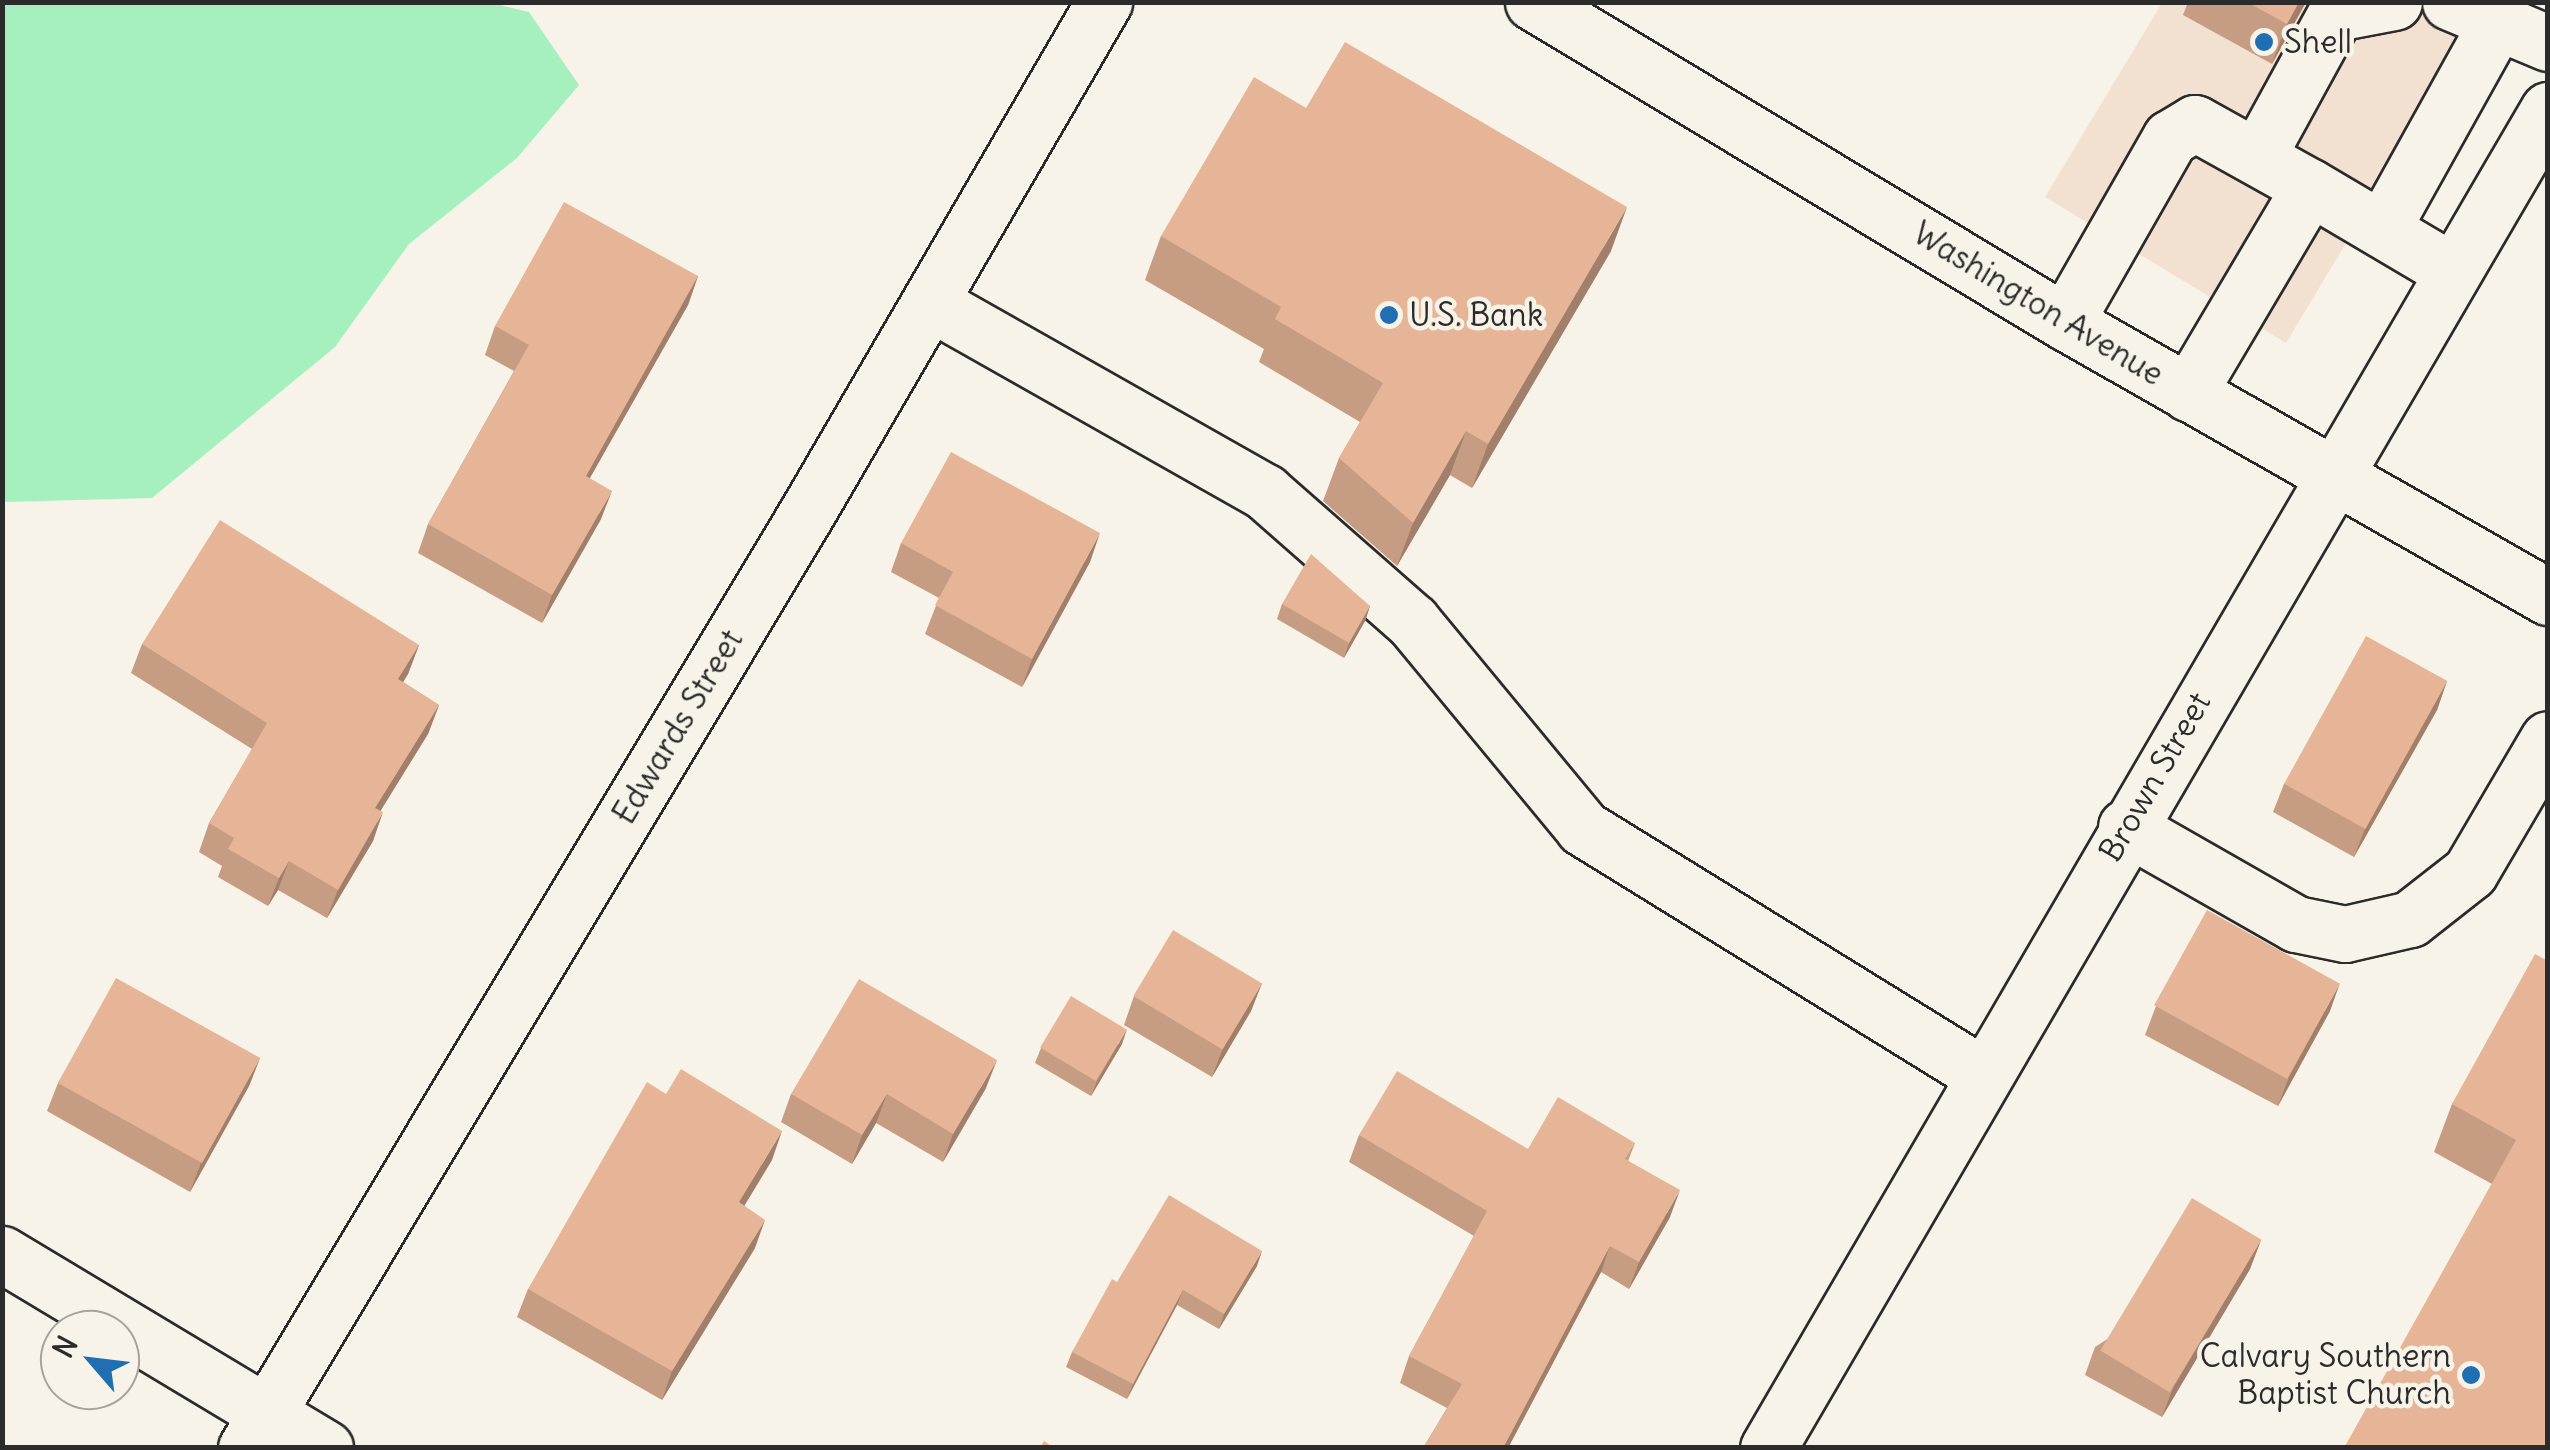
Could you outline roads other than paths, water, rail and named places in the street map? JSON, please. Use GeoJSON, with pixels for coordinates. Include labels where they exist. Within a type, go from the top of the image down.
{"type":"FeatureCollection","features":[{"type":"Feature","properties":{"kind":"street","name":"Edwards Street"},"geometry":{"type":"LineString","coordinates":[[256,1430],[930,304],[1104,2]]}},
{"type":"Feature","properties":{"kind":"street","name":"Washington Avenue"},"geometry":{"type":"LineString","coordinates":[[1532,2],[2065,322],[2548,598]]}},
{"type":"Feature","properties":{"kind":"street"},"geometry":{"type":"LineString","coordinates":[[2256,157],[2336,13],[2394,2]]}},
{"type":"Feature","properties":{"kind":"street"},"geometry":{"type":"LineString","coordinates":[[2382,229],[2473,12],[2548,43]]}},
{"type":"Feature","properties":{"kind":"street","name":"Brown Street"},"geometry":{"type":"LineString","coordinates":[[1768,1448],[2329,476],[2548,110]]}},
{"type":"Feature","properties":{"kind":"street"},"geometry":{"type":"LineString","coordinates":[[2065,322],[2170,138],[2195,123],[2452,270]]}},
{"type":"Feature","properties":{"kind":"street"},"geometry":{"type":"LineString","coordinates":[[2188,393],[2310,187]]}},
{"type":"Feature","properties":{"kind":"street"},"geometry":{"type":"LineString","coordinates":[[930,304],[1265,492],[1412,622],[1583,828],[1982,1074]]}},
{"type":"Feature","properties":{"kind":"street"},"geometry":{"type":"LineString","coordinates":[[2126,827],[2296,924],[2345,934],[2410,919],[2470,872],[2548,738]]}},
{"type":"Feature","properties":{"kind":"street"},"geometry":{"type":"LineString","coordinates":[[2,1254],[256,1430],[325,1448]]}},
{"type":"Feature","properties":{"kind":"place","name":"Shell"},"geometry":{"type":"Point","coordinates":[2264,42]}},
{"type":"Feature","properties":{"kind":"place","name":"U.S. Bank"},"geometry":{"type":"Point","coordinates":[1389,315]}},
{"type":"Feature","properties":{"kind":"place","name":"Calvary Southern Baptist Church"},"geometry":{"type":"Point","coordinates":[2471,1375]}}]}
